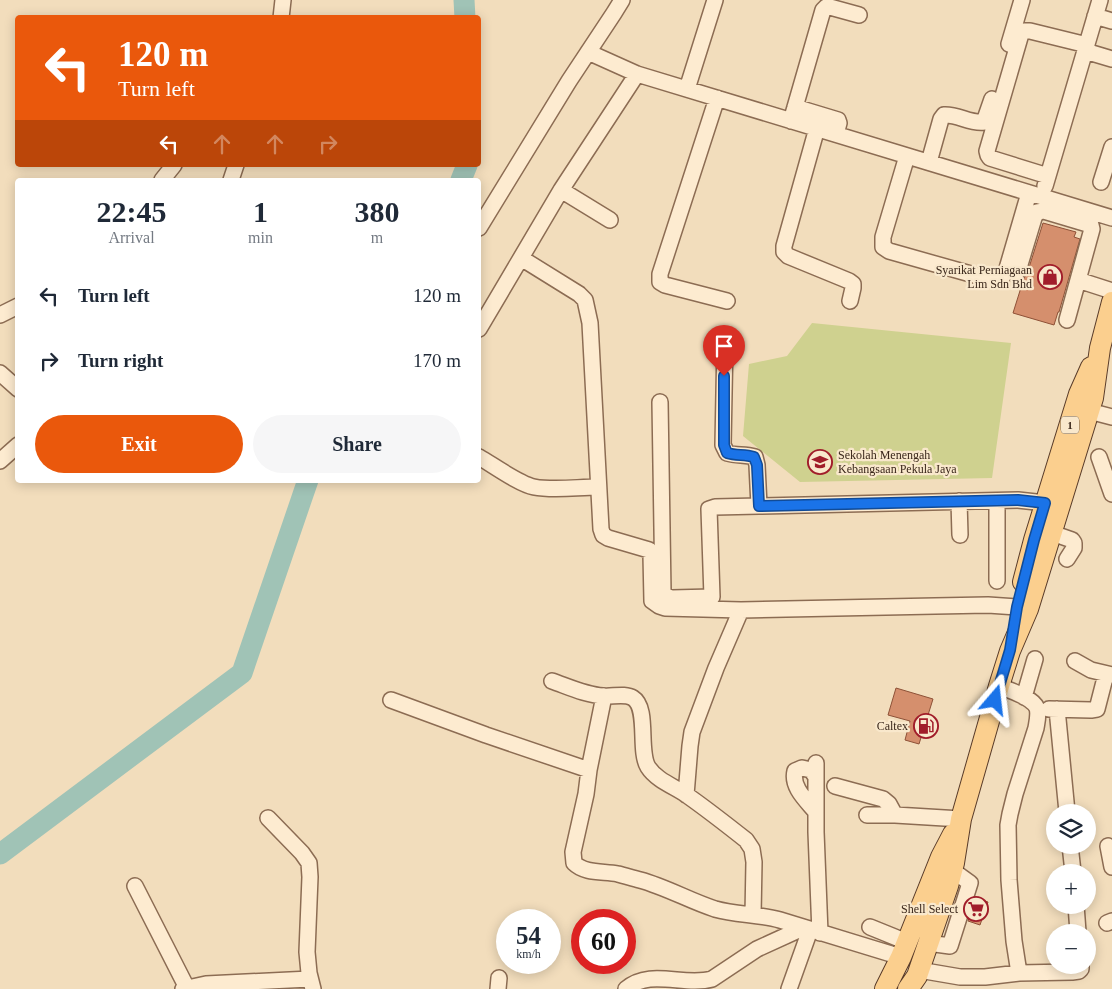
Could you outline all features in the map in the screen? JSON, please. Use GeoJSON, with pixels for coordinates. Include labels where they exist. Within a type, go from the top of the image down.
{"type":"FeatureCollection","features":[{"type":"Feature","properties":{"kind":"main road","name":"1"},"geometry":{"type":"LineString","coordinates":[[914,981],[948,886],[954,864],[961,819],[1010,650],[1028,610],[1052,533],[1052,505],[1079,394],[1100,348],[1111,312]]}},
{"type":"Feature","properties":{"kind":"main road","name":"1"},"geometry":{"type":"LineString","coordinates":[[1010,650],[1017,607],[1034,540],[1080,442],[1093,398],[1100,348]]}},
{"type":"Feature","properties":{"kind":"main road","name":"1"},"geometry":{"type":"LineString","coordinates":[[885,989],[904,950],[941,857],[961,819]]}},
{"type":"Feature","properties":{"kind":"street"},"geometry":{"type":"LineString","coordinates":[[280,15],[283,0]]}},
{"type":"Feature","properties":{"kind":"street"},"geometry":{"type":"LineString","coordinates":[[481,225],[539,128],[622,0]]}},
{"type":"Feature","properties":{"kind":"street"},"geometry":{"type":"LineString","coordinates":[[687,89],[715,0]]}},
{"type":"Feature","properties":{"kind":"street"},"geometry":{"type":"LineString","coordinates":[[929,162],[941,119],[944,115],[949,114],[979,123],[984,122],[1022,0]]}},
{"type":"Feature","properties":{"kind":"street"},"geometry":{"type":"LineString","coordinates":[[907,156],[883,237],[883,247],[889,251],[992,280],[1001,279],[1006,272],[1036,195],[1048,176],[1100,0]]}},
{"type":"Feature","properties":{"kind":"street"},"geometry":{"type":"LineString","coordinates":[[793,114],[823,10],[826,7],[830,7],[859,15]]}},
{"type":"Feature","properties":{"kind":"street"},"geometry":{"type":"LineString","coordinates":[[1095,16],[1112,21]]}},
{"type":"Feature","properties":{"kind":"street"},"geometry":{"type":"LineString","coordinates":[[1048,176],[990,158],[987,151],[1021,34],[1024,31],[1030,31],[1086,48],[1112,59]]}},
{"type":"Feature","properties":{"kind":"street"},"geometry":{"type":"LineString","coordinates":[[588,52],[638,74],[717,98],[793,114],[838,120],[836,134]]}},
{"type":"Feature","properties":{"kind":"street"},"geometry":{"type":"LineString","coordinates":[[481,325],[561,190],[638,74]]}},
{"type":"Feature","properties":{"kind":"street"},"geometry":{"type":"LineString","coordinates":[[717,98],[660,274],[660,282],[727,301]]}},
{"type":"Feature","properties":{"kind":"street"},"geometry":{"type":"LineString","coordinates":[[793,114],[817,128],[1112,218]]}},
{"type":"Feature","properties":{"kind":"street"},"geometry":{"type":"LineString","coordinates":[[817,128],[784,246],[784,252],[788,256],[849,281],[853,284],[850,301]]}},
{"type":"Feature","properties":{"kind":"street"},"geometry":{"type":"LineString","coordinates":[[1101,182],[1112,147]]}},
{"type":"Feature","properties":{"kind":"street"},"geometry":{"type":"LineString","coordinates":[[164,178],[172,167]]}},
{"type":"Feature","properties":{"kind":"street"},"geometry":{"type":"LineString","coordinates":[[561,190],[610,220]]}},
{"type":"Feature","properties":{"kind":"street"},"geometry":{"type":"LineString","coordinates":[[1018,271],[1037,212],[1044,210],[1091,225],[1092,229],[1066,320]]}},
{"type":"Feature","properties":{"kind":"street"},"geometry":{"type":"LineString","coordinates":[[521,258],[579,294],[584,300],[590,323],[601,529],[603,535],[608,538],[649,550],[651,555],[652,601],[659,606],[665,608],[741,610],[988,605],[1017,607]]}},
{"type":"Feature","properties":{"kind":"street"},"geometry":{"type":"LineString","coordinates":[[1078,280],[1112,291]]}},
{"type":"Feature","properties":{"kind":"street"},"geometry":{"type":"LineString","coordinates":[[0,314],[15,307]]}},
{"type":"Feature","properties":{"kind":"street"},"geometry":{"type":"LineString","coordinates":[[725,341],[724,445],[727,453],[754,457],[757,465],[759,506]]}},
{"type":"Feature","properties":{"kind":"street"},"geometry":{"type":"LineString","coordinates":[[0,372],[15,386]]}},
{"type":"Feature","properties":{"kind":"street"},"geometry":{"type":"LineString","coordinates":[[660,402],[663,592],[666,596],[672,598],[712,597],[709,509],[715,507],[997,500],[1018,500],[1052,505]]}},
{"type":"Feature","properties":{"kind":"street"},"geometry":{"type":"LineString","coordinates":[[1089,411],[1112,417]]}},
{"type":"Feature","properties":{"kind":"street"},"geometry":{"type":"LineString","coordinates":[[1080,442],[1106,459],[1112,494]]}},
{"type":"Feature","properties":{"kind":"street"},"geometry":{"type":"LineString","coordinates":[[0,461],[15,448]]}},
{"type":"Feature","properties":{"kind":"street"},"geometry":{"type":"LineString","coordinates":[[481,458],[521,482],[534,487],[551,489],[598,487]]}},
{"type":"Feature","properties":{"kind":"street"},"geometry":{"type":"LineString","coordinates":[[997,500],[997,581]]}},
{"type":"Feature","properties":{"kind":"street"},"geometry":{"type":"LineString","coordinates":[[959,501],[960,535]]}},
{"type":"Feature","properties":{"kind":"street"},"geometry":{"type":"LineString","coordinates":[[1052,533],[1074,542],[1074,548],[1067,559]]}},
{"type":"Feature","properties":{"kind":"street"},"geometry":{"type":"LineString","coordinates":[[686,794],[692,732],[716,668],[741,610]]}},
{"type":"Feature","properties":{"kind":"street"},"geometry":{"type":"LineString","coordinates":[[1024,697],[1035,659]]}},
{"type":"Feature","properties":{"kind":"street"},"geometry":{"type":"LineString","coordinates":[[1037,709],[1097,709],[1109,675],[1091,670],[1075,661]]}},
{"type":"Feature","properties":{"kind":"street"},"geometry":{"type":"LineString","coordinates":[[552,682],[588,694],[620,695],[632,697],[638,702],[644,740],[644,755],[648,767],[656,776],[686,794],[746,840],[752,850],[754,862],[753,915]]}},
{"type":"Feature","properties":{"kind":"street"},"geometry":{"type":"LineString","coordinates":[[999,686],[1033,702],[1037,709],[1038,719],[1015,794],[1008,826],[1009,880],[1014,940],[1019,972]]}},
{"type":"Feature","properties":{"kind":"street"},"geometry":{"type":"LineString","coordinates":[[604,696],[574,852],[574,863],[586,870],[618,874],[642,880],[717,909],[737,914],[764,916],[811,930],[904,950]]}},
{"type":"Feature","properties":{"kind":"street"},"geometry":{"type":"LineString","coordinates":[[391,700],[589,770]]}},
{"type":"Feature","properties":{"kind":"street"},"geometry":{"type":"LineString","coordinates":[[1058,708],[1066,804]]}},
{"type":"Feature","properties":{"kind":"street"},"geometry":{"type":"LineString","coordinates":[[789,989],[811,930],[816,812],[816,770],[802,768],[795,771],[793,778],[796,786],[816,812]]}},
{"type":"Feature","properties":{"kind":"street"},"geometry":{"type":"LineString","coordinates":[[835,786],[883,799],[889,804],[895,815]]}},
{"type":"Feature","properties":{"kind":"street"},"geometry":{"type":"LineString","coordinates":[[867,815],[961,819]]}},
{"type":"Feature","properties":{"kind":"street"},"geometry":{"type":"LineString","coordinates":[[135,886],[185,988],[206,984],[312,984],[307,952],[309,864],[302,853],[268,818]]}},
{"type":"Feature","properties":{"kind":"street"},"geometry":{"type":"LineString","coordinates":[[1108,846],[1112,867]]}},
{"type":"Feature","properties":{"kind":"street"},"geometry":{"type":"LineString","coordinates":[[870,927],[904,950]]}},
{"type":"Feature","properties":{"kind":"street"},"geometry":{"type":"LineString","coordinates":[[626,989],[631,985],[646,980],[663,979],[696,982],[712,979],[757,949],[811,930]]}},
{"type":"Feature","properties":{"kind":"street"},"geometry":{"type":"LineString","coordinates":[[914,981],[985,977],[1019,972],[1046,972]]}},
{"type":"Feature","properties":{"kind":"green space"},"geometry":{"type":"Polygon","coordinates":[[[812,323],[1011,343],[992,478],[800,482],[743,436],[749,364],[787,356],[812,323]]]}},
{"type":"Feature","properties":{"kind":"building","name":"Syarikat Perniagaan Lim Sdn Bhd"},"geometry":{"type":"Polygon","coordinates":[[[1043,223],[1076,232],[1074,237],[1080,239],[1054,325],[1013,313],[1043,223]]]}},
{"type":"Feature","properties":{"kind":"building"},"geometry":{"type":"Polygon","coordinates":[[[896,688],[933,699],[919,744],[905,740],[910,721],[888,715],[896,688]]]}},
{"type":"Feature","properties":{"kind":"building","name":"Shell Select"},"geometry":{"type":"Polygon","coordinates":[[[975,898],[988,902],[980,925],[968,921],[975,898]]]}},
{"type":"Feature","properties":{"kind":"waterway"},"geometry":{"type":"LineString","coordinates":[[464,0],[465,15]]}},
{"type":"Feature","properties":{"kind":"waterway"},"geometry":{"type":"LineString","coordinates":[[462,178],[466,167]]}},
{"type":"Feature","properties":{"kind":"waterway"},"geometry":{"type":"LineString","coordinates":[[0,854],[242,673],[307,483]]}},
{"type":"Feature","properties":{"kind":"place","name":"Syarikat Perniagaan Lim Sdn Bhd"},"geometry":{"type":"Point","coordinates":[1050,277]}},
{"type":"Feature","properties":{"kind":"place","name":"Sekolah Menengah Kebangsaan Pekula Jaya"},"geometry":{"type":"Point","coordinates":[820,462]}},
{"type":"Feature","properties":{"kind":"place","name":"Caltex"},"geometry":{"type":"Point","coordinates":[926,726]}},
{"type":"Feature","properties":{"kind":"place","name":"Shell Select"},"geometry":{"type":"Point","coordinates":[976,909]}},
{"type":"Feature","properties":{"kind":"route"},"geometry":{"type":"LineString","coordinates":[[724,376],[724,445],[727,453],[754,457],[757,465],[759,506],[1018,500],[1045,503],[1017,607],[1010,650],[995,700]]}}]}
